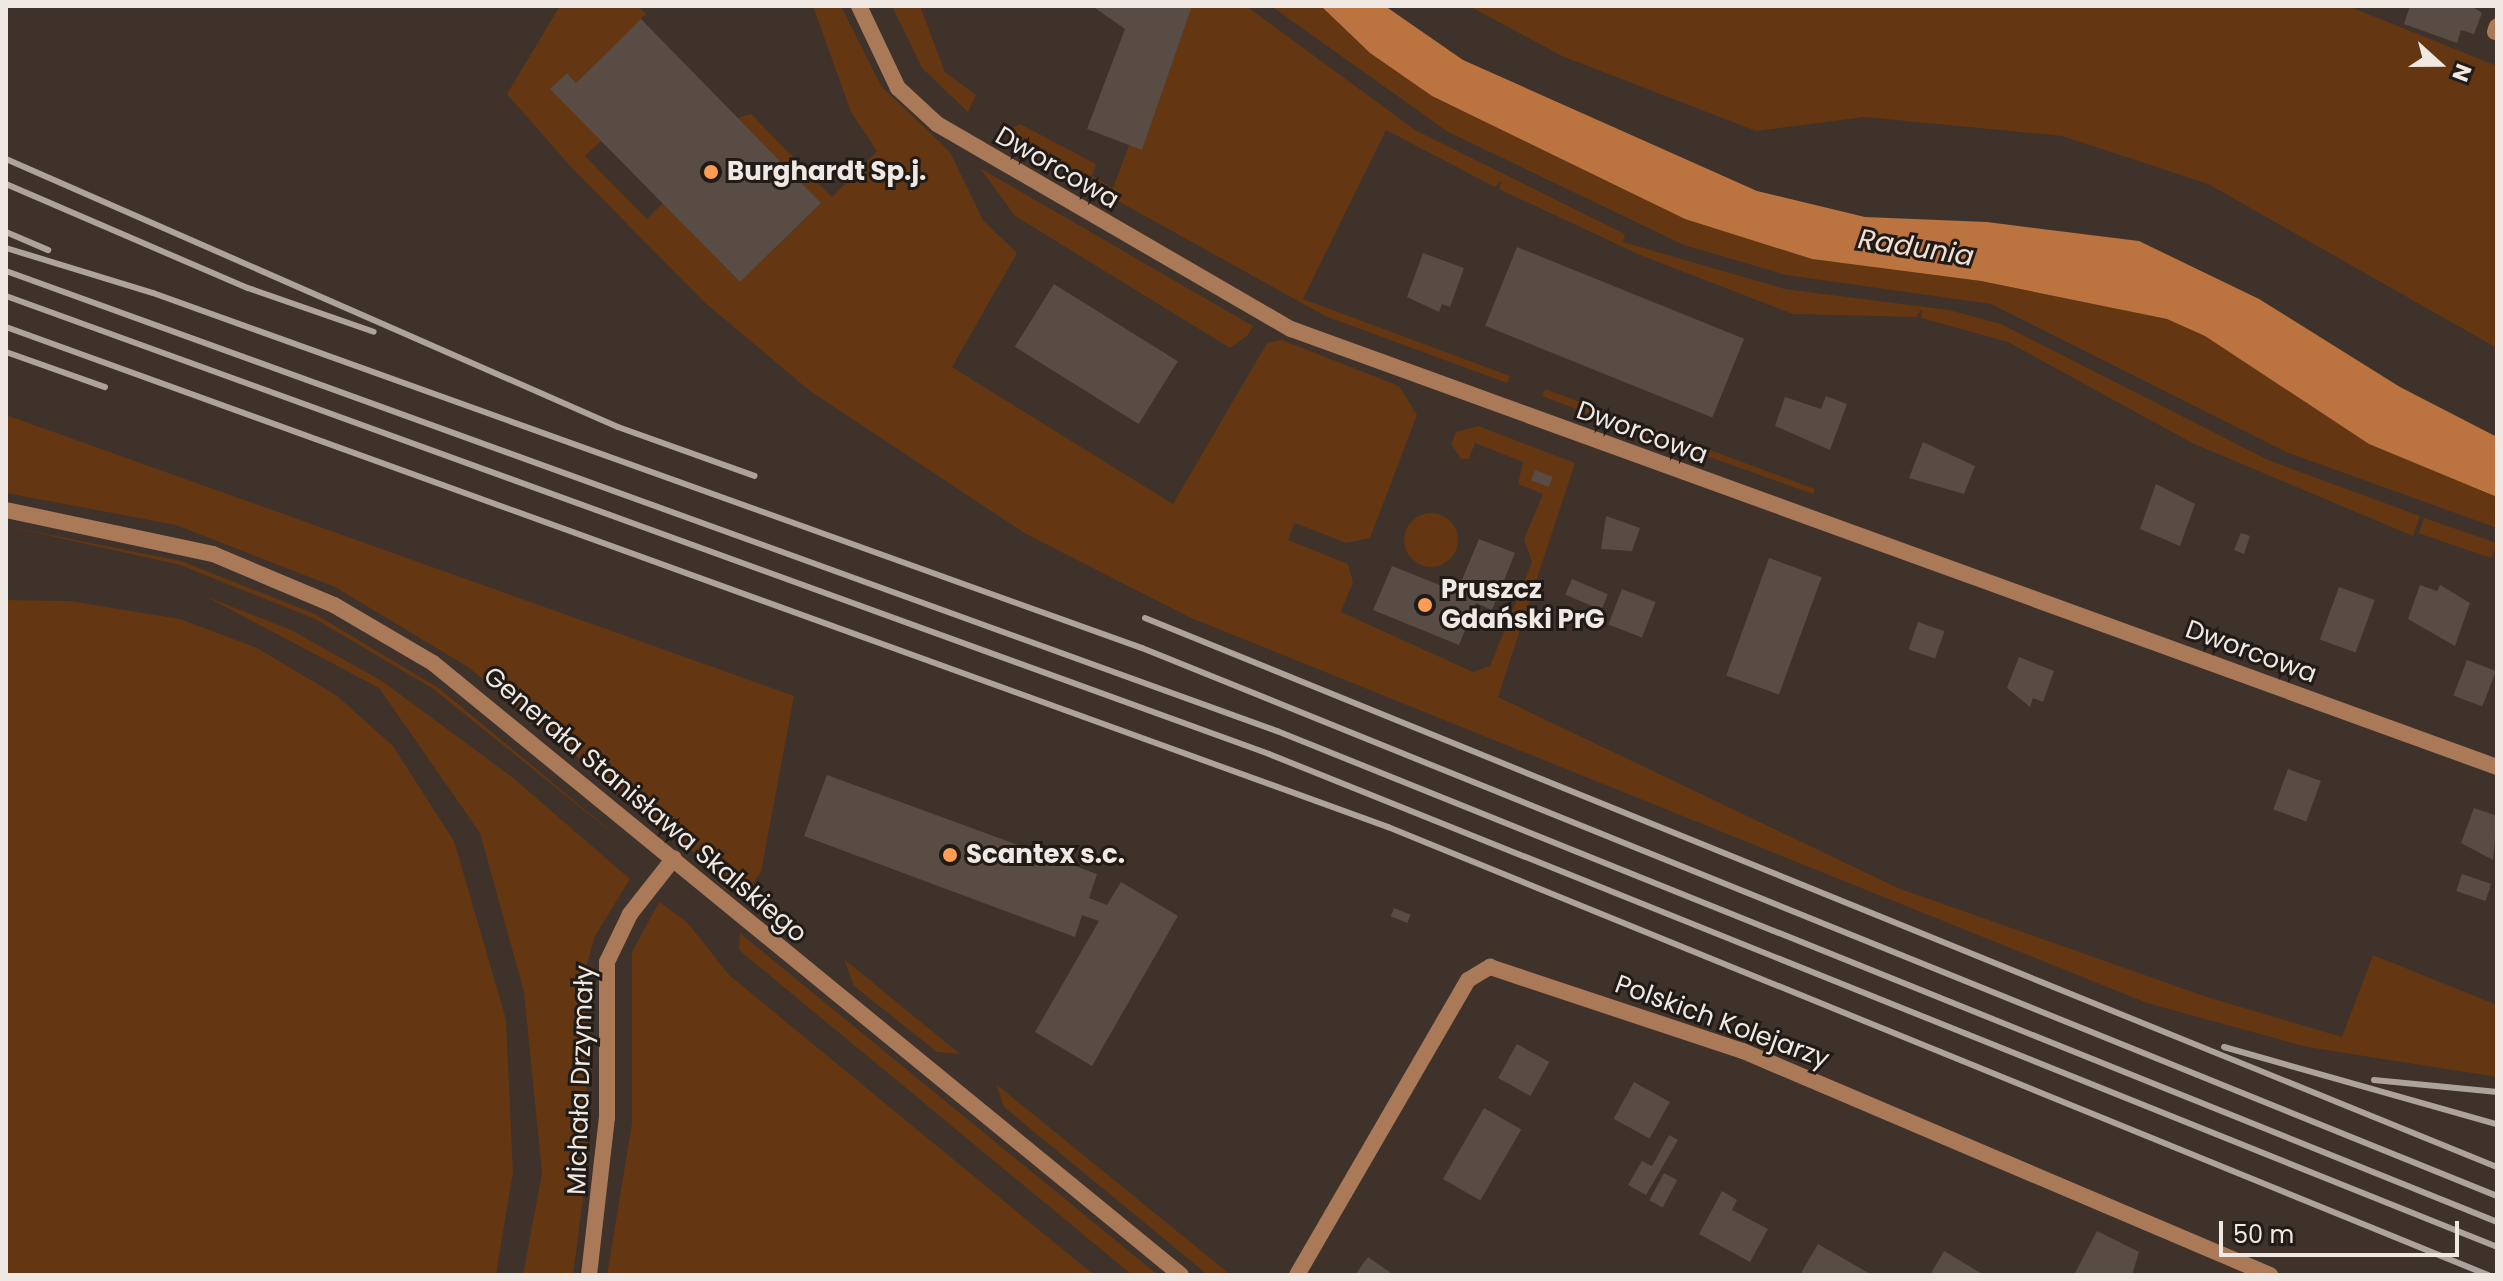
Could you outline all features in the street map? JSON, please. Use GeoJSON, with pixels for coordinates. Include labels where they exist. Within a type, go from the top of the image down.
{"type":"FeatureCollection","features":[{"type":"Feature","properties":{"kind":"street","name":"Dworcowa"},"geometry":{"type":"LineString","coordinates":[[859,6],[898,88],[937,124],[1291,329],[2497,767]]}},
{"type":"Feature","properties":{"kind":"street","name":"Generała Stanisława Skalskiego"},"geometry":{"type":"LineString","coordinates":[[6,510],[174,542],[352,614],[457,681],[1181,1275]]}},
{"type":"Feature","properties":{"kind":"street","name":"Michała Drzymały"},"geometry":{"type":"LineString","coordinates":[[589,1275],[607,1118],[607,962],[630,914],[674,858]]}},
{"type":"Feature","properties":{"kind":"street","name":"Polskich Kolejarzy"},"geometry":{"type":"LineString","coordinates":[[1297,1275],[1468,980],[1490,967],[1743,1051],[2270,1275]]}},
{"type":"Feature","properties":{"kind":"shaded area"},"geometry":{"type":"Polygon","coordinates":[[[560,6],[638,6],[646,14],[576,83],[567,73],[551,89],[602,140],[585,156],[647,219],[663,203],[740,282],[821,203],[738,118],[751,114],[832,197],[877,151],[851,112],[813,6],[841,6],[881,86],[950,152],[983,220],[1017,253],[952,367],[1173,504],[1267,343],[1282,340],[1399,386],[1417,415],[1370,538],[1346,543],[1295,523],[1288,540],[1348,564],[1353,582],[1341,612],[1473,672],[1490,666],[1532,562],[1524,539],[1543,494],[1518,484],[1523,462],[1475,443],[1469,459],[1461,459],[1451,444],[1456,432],[1478,426],[1575,463],[1498,697],[1898,888],[2207,997],[2342,1037],[2373,955],[2497,1005],[2497,1077],[2307,1047],[2147,1003],[1191,618],[1026,534],[810,391],[703,301],[571,167],[507,94],[560,6]]]}},
{"type":"Feature","properties":{"kind":"shaded area"},"geometry":{"type":"Polygon","coordinates":[[[892,6],[920,6],[945,72],[976,95],[968,112],[922,68],[892,6]]]}},
{"type":"Feature","properties":{"kind":"shaded area"},"geometry":{"type":"Polygon","coordinates":[[[1192,6],[1246,6],[1415,130],[1625,234],[1623,242],[1785,289],[1949,310],[2001,324],[2268,460],[2420,516],[2413,536],[2192,443],[2008,342],[1921,318],[1922,309],[1916,317],[1793,314],[1640,255],[1499,189],[1502,180],[1495,187],[1386,130],[1303,299],[1510,376],[1507,383],[1325,316],[1010,141],[1008,130],[1020,124],[1096,164],[1092,176],[1113,188],[1129,145],[1142,149],[1192,6]]]}},
{"type":"Feature","properties":{"kind":"shaded area"},"geometry":{"type":"Polygon","coordinates":[[[1271,6],[1321,6],[1370,53],[1432,96],[1685,219],[1812,259],[1981,281],[2167,319],[2205,336],[2369,444],[2497,497],[2497,528],[2286,452],[1991,304],[1786,275],[1684,245],[1448,132],[1271,6]]]}},
{"type":"Feature","properties":{"kind":"shaded area"},"geometry":{"type":"Polygon","coordinates":[[[1469,6],[2348,6],[2497,66],[2497,348],[2208,184],[2062,136],[1864,117],[1756,131],[1562,56],[1469,6]]]}},
{"type":"Feature","properties":{"kind":"shaded area"},"geometry":{"type":"Polygon","coordinates":[[[980,168],[1253,326],[1248,335],[1230,348],[1015,216],[980,168]]]}},
{"type":"Feature","properties":{"kind":"shaded area"},"geometry":{"type":"Polygon","coordinates":[[[1545,389],[1815,489],[1813,494],[1594,416],[1542,396],[1545,389]]]}},
{"type":"Feature","properties":{"kind":"shaded area"},"geometry":{"type":"Polygon","coordinates":[[[6,415],[794,696],[761,872],[745,894],[468,667],[335,587],[176,525],[6,493],[6,415]]]}},
{"type":"Feature","properties":{"kind":"shaded area"},"geometry":{"type":"Polygon","coordinates":[[[1431,513],[1450,521],[1458,540],[1450,559],[1431,567],[1412,559],[1404,540],[1412,521],[1431,513]]]}},
{"type":"Feature","properties":{"kind":"shaded area"},"geometry":{"type":"Polygon","coordinates":[[[2424,518],[2497,543],[2492,558],[2419,533],[2424,518]]]}},
{"type":"Feature","properties":{"kind":"shaded area"},"geometry":{"type":"Polygon","coordinates":[[[6,526],[181,561],[315,614],[440,689],[636,852],[432,688],[315,619],[180,565],[6,526]]]}},
{"type":"Feature","properties":{"kind":"shaded area"},"geometry":{"type":"Polygon","coordinates":[[[205,596],[291,630],[382,681],[512,777],[630,879],[595,936],[584,974],[588,1161],[573,1275],[523,1275],[542,1173],[524,992],[480,833],[379,688],[205,596]]]}},
{"type":"Feature","properties":{"kind":"shaded area"},"geometry":{"type":"Polygon","coordinates":[[[6,600],[70,601],[180,619],[257,648],[336,695],[393,746],[454,841],[506,1019],[513,1172],[496,1275],[6,1275],[6,600]]]}},
{"type":"Feature","properties":{"kind":"shaded area"},"geometry":{"type":"Polygon","coordinates":[[[659,902],[687,922],[729,975],[1094,1275],[607,1275],[632,1123],[632,952],[659,902]]]}},
{"type":"Feature","properties":{"kind":"shaded area"},"geometry":{"type":"Polygon","coordinates":[[[740,933],[1158,1275],[1132,1275],[739,950],[740,933]]]}},
{"type":"Feature","properties":{"kind":"shaded area"},"geometry":{"type":"Polygon","coordinates":[[[844,959],[960,1054],[937,1052],[854,986],[844,959]]]}},
{"type":"Feature","properties":{"kind":"shaded area"},"geometry":{"type":"Polygon","coordinates":[[[996,1084],[1231,1275],[1208,1275],[1004,1107],[996,1084]]]}},
{"type":"Feature","properties":{"kind":"water","name":"Radunia"},"geometry":{"type":"Polygon","coordinates":[[[1321,6],[1385,6],[1463,60],[1757,191],[1865,217],[1987,222],[2139,241],[2259,299],[2400,387],[2497,437],[2497,497],[2369,444],[2205,336],[2167,319],[1981,281],[1812,259],[1685,219],[1432,96],[1370,53],[1321,6]]]}},
{"type":"Feature","properties":{"kind":"building"},"geometry":{"type":"Polygon","coordinates":[[[1092,6],[1192,6],[1142,150],[1087,129],[1125,29],[1092,6]]]}},
{"type":"Feature","properties":{"kind":"building"},"geometry":{"type":"Polygon","coordinates":[[[2410,6],[2471,6],[2482,13],[2474,34],[2461,30],[2457,43],[2404,24],[2410,6]]]}},
{"type":"Feature","properties":{"kind":"building","name":"Burghardt Sp.j."},"geometry":{"type":"Polygon","coordinates":[[[641,19],[821,203],[740,282],[550,89],[567,73],[576,83],[641,19]]]}},
{"type":"Feature","properties":{"kind":"building"},"geometry":{"type":"Polygon","coordinates":[[[1517,247],[1744,339],[1712,418],[1485,326],[1517,247]]]}},
{"type":"Feature","properties":{"kind":"building"},"geometry":{"type":"Polygon","coordinates":[[[1423,253],[1464,268],[1450,307],[1442,304],[1439,312],[1407,297],[1423,253]]]}},
{"type":"Feature","properties":{"kind":"building"},"geometry":{"type":"Polygon","coordinates":[[[1054,284],[1178,361],[1139,424],[1015,347],[1054,284]]]}},
{"type":"Feature","properties":{"kind":"building"},"geometry":{"type":"Polygon","coordinates":[[[1826,396],[1847,404],[1830,450],[1775,426],[1785,397],[1821,409],[1826,396]]]}},
{"type":"Feature","properties":{"kind":"building"},"geometry":{"type":"Polygon","coordinates":[[[1923,442],[1975,466],[1964,494],[1909,478],[1923,442]]]}},
{"type":"Feature","properties":{"kind":"building"},"geometry":{"type":"Polygon","coordinates":[[[1535,470],[1553,477],[1549,487],[1531,480],[1535,470]]]}},
{"type":"Feature","properties":{"kind":"building"},"geometry":{"type":"Polygon","coordinates":[[[2156,484],[2195,504],[2180,546],[2140,529],[2156,484]]]}},
{"type":"Feature","properties":{"kind":"building"},"geometry":{"type":"Polygon","coordinates":[[[1606,516],[1640,528],[1632,551],[1601,549],[1606,516]]]}},
{"type":"Feature","properties":{"kind":"building"},"geometry":{"type":"Polygon","coordinates":[[[2241,533],[2250,536],[2244,554],[2234,550],[2241,533]]]}},
{"type":"Feature","properties":{"kind":"building","name":"Pruszcz Gdański PrG"},"geometry":{"type":"Polygon","coordinates":[[[1479,539],[1515,553],[1492,610],[1476,603],[1459,645],[1373,610],[1392,566],[1457,592],[1479,539]]]}},
{"type":"Feature","properties":{"kind":"building"},"geometry":{"type":"Polygon","coordinates":[[[1769,558],[1822,577],[1779,695],[1726,675],[1769,558]]]}},
{"type":"Feature","properties":{"kind":"building"},"geometry":{"type":"Polygon","coordinates":[[[1572,579],[1608,594],[1601,610],[1565,595],[1572,579]]]}},
{"type":"Feature","properties":{"kind":"building"},"geometry":{"type":"Polygon","coordinates":[[[2420,585],[2437,591],[2440,585],[2470,603],[2455,646],[2408,619],[2420,585]]]}},
{"type":"Feature","properties":{"kind":"building"},"geometry":{"type":"Polygon","coordinates":[[[2339,587],[2375,600],[2356,653],[2320,640],[2339,587]]]}},
{"type":"Feature","properties":{"kind":"building"},"geometry":{"type":"Polygon","coordinates":[[[1622,589],[1656,602],[1642,637],[1608,624],[1622,589]]]}},
{"type":"Feature","properties":{"kind":"building"},"geometry":{"type":"Polygon","coordinates":[[[1918,622],[1944,631],[1935,659],[1909,649],[1918,622]]]}},
{"type":"Feature","properties":{"kind":"building"},"geometry":{"type":"Polygon","coordinates":[[[2019,657],[2054,671],[2043,702],[2033,698],[2030,707],[2007,688],[2019,657]]]}},
{"type":"Feature","properties":{"kind":"building"},"geometry":{"type":"Polygon","coordinates":[[[2467,660],[2496,671],[2482,707],[2453,695],[2467,660]]]}},
{"type":"Feature","properties":{"kind":"building"},"geometry":{"type":"Polygon","coordinates":[[[2288,769],[2321,781],[2306,821],[2273,809],[2288,769]]]}},
{"type":"Feature","properties":{"kind":"building","name":"Scantex s.c."},"geometry":{"type":"Polygon","coordinates":[[[827,775],[1097,874],[1089,898],[1107,905],[1121,882],[1178,916],[1092,1066],[1035,1032],[1099,921],[1082,915],[1075,937],[804,836],[827,775]]]}},
{"type":"Feature","properties":{"kind":"building"},"geometry":{"type":"Polygon","coordinates":[[[2474,808],[2497,816],[2493,860],[2461,843],[2474,808]]]}},
{"type":"Feature","properties":{"kind":"building"},"geometry":{"type":"Polygon","coordinates":[[[2462,874],[2491,884],[2485,901],[2456,891],[2462,874]]]}},
{"type":"Feature","properties":{"kind":"building"},"geometry":{"type":"Polygon","coordinates":[[[1394,908],[1411,915],[1407,923],[1391,916],[1394,908]]]}},
{"type":"Feature","properties":{"kind":"building"},"geometry":{"type":"Polygon","coordinates":[[[1517,1044],[1549,1062],[1530,1096],[1498,1078],[1517,1044]]]}},
{"type":"Feature","properties":{"kind":"building"},"geometry":{"type":"Polygon","coordinates":[[[1634,1082],[1670,1102],[1649,1139],[1614,1119],[1634,1082]]]}},
{"type":"Feature","properties":{"kind":"building"},"geometry":{"type":"Polygon","coordinates":[[[1484,1108],[1521,1130],[1480,1201],[1443,1179],[1484,1108]]]}},
{"type":"Feature","properties":{"kind":"building"},"geometry":{"type":"Polygon","coordinates":[[[1669,1135],[1678,1140],[1646,1195],[1628,1185],[1642,1161],[1652,1166],[1669,1135]]]}},
{"type":"Feature","properties":{"kind":"building"},"geometry":{"type":"Polygon","coordinates":[[[1664,1173],[1677,1180],[1663,1207],[1649,1200],[1664,1173]]]}},
{"type":"Feature","properties":{"kind":"building"},"geometry":{"type":"Polygon","coordinates":[[[1722,1191],[1737,1200],[1732,1210],[1768,1229],[1750,1262],[1699,1234],[1722,1191]]]}},
{"type":"Feature","properties":{"kind":"building"},"geometry":{"type":"Polygon","coordinates":[[[2097,1231],[2139,1252],[2132,1275],[2074,1275],[2097,1231]]]}},
{"type":"Feature","properties":{"kind":"building"},"geometry":{"type":"Polygon","coordinates":[[[1818,1244],[1872,1275],[1800,1275],[1818,1244]]]}},
{"type":"Feature","properties":{"kind":"building"},"geometry":{"type":"Polygon","coordinates":[[[1944,1251],[1984,1275],[1930,1275],[1944,1251]]]}},
{"type":"Feature","properties":{"kind":"building"},"geometry":{"type":"Polygon","coordinates":[[[1368,1257],[1394,1275],[1355,1275],[1368,1257]]]}},
{"type":"Feature","properties":{"kind":"railway"},"geometry":{"type":"LineString","coordinates":[[6,159],[618,427],[755,476]]}},
{"type":"Feature","properties":{"kind":"railway"},"geometry":{"type":"LineString","coordinates":[[6,184],[248,288],[374,332]]}},
{"type":"Feature","properties":{"kind":"railway"},"geometry":{"type":"LineString","coordinates":[[6,232],[48,250]]}},
{"type":"Feature","properties":{"kind":"railway"},"geometry":{"type":"LineString","coordinates":[[6,248],[153,293],[1142,648],[2497,1196]]}},
{"type":"Feature","properties":{"kind":"railway"},"geometry":{"type":"LineString","coordinates":[[6,271],[1277,731],[2497,1222]]}},
{"type":"Feature","properties":{"kind":"railway"},"geometry":{"type":"LineString","coordinates":[[6,296],[1269,754],[2497,1247]]}},
{"type":"Feature","properties":{"kind":"railway"},"geometry":{"type":"LineString","coordinates":[[6,327],[1388,827],[2488,1275]]}},
{"type":"Feature","properties":{"kind":"railway"},"geometry":{"type":"LineString","coordinates":[[6,352],[105,387]]}},
{"type":"Feature","properties":{"kind":"railway"},"geometry":{"type":"LineString","coordinates":[[1145,618],[2497,1167]]}},
{"type":"Feature","properties":{"kind":"railway"},"geometry":{"type":"LineString","coordinates":[[2224,1047],[2497,1124]]}},
{"type":"Feature","properties":{"kind":"railway"},"geometry":{"type":"LineString","coordinates":[[2374,1080],[2497,1092]]}},
{"type":"Feature","properties":{"kind":"place","name":"Burghardt Sp.j."},"geometry":{"type":"Point","coordinates":[711,172]}},
{"type":"Feature","properties":{"kind":"place","name":"Pruszcz Gdański PrG"},"geometry":{"type":"Point","coordinates":[1425,605]}},
{"type":"Feature","properties":{"kind":"place","name":"Scantex s.c."},"geometry":{"type":"Point","coordinates":[950,855]}}]}
